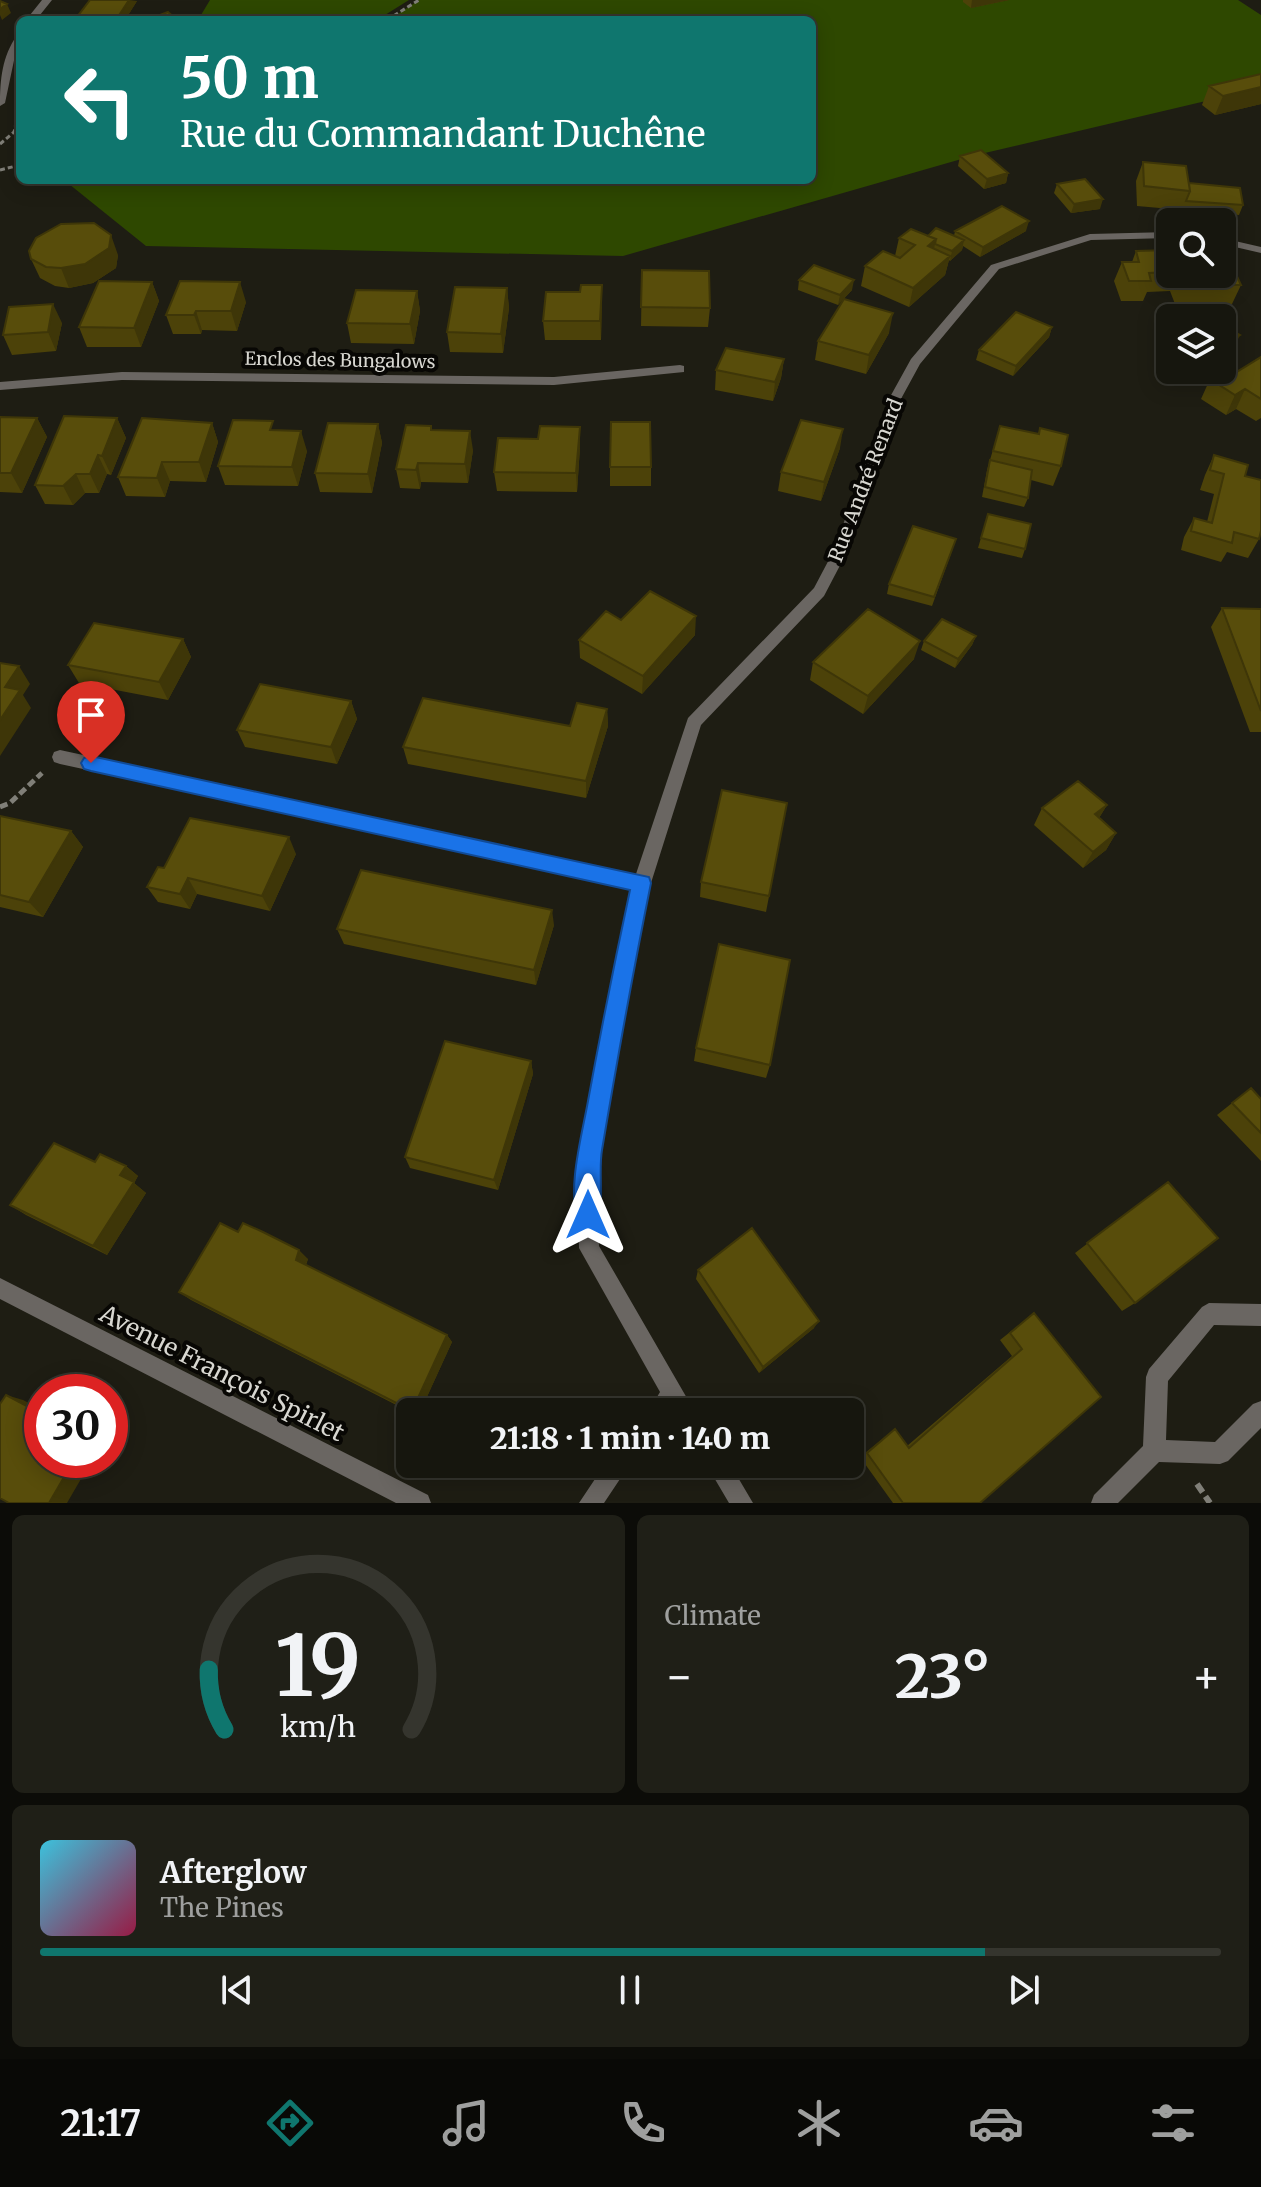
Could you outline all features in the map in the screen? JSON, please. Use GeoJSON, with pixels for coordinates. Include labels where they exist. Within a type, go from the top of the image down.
{"type":"FeatureCollection","features":[{"type":"Feature","properties":{"kind":"street"},"geometry":{"type":"LineString","coordinates":[[34,16],[47,0]]}},
{"type":"Feature","properties":{"kind":"street"},"geometry":{"type":"LineString","coordinates":[[0,103],[11,51],[16,43]]}},
{"type":"Feature","properties":{"kind":"street","name":"Rue André Renard"},"geometry":{"type":"LineString","coordinates":[[667,1398],[589,1248],[587,1169],[614,1013],[642,883],[694,722],[819,592],[840,552],[896,397],[915,362],[995,267],[1090,237],[1156,235]]}},
{"type":"Feature","properties":{"kind":"street"},"geometry":{"type":"LineString","coordinates":[[1236,244],[1261,250]]}},
{"type":"Feature","properties":{"kind":"street","name":"Enclos des Bungalows"},"geometry":{"type":"LineString","coordinates":[[0,386],[122,376],[554,381],[680,369]]}},
{"type":"Feature","properties":{"kind":"street"},"geometry":{"type":"LineString","coordinates":[[60,757],[642,883]]}},
{"type":"Feature","properties":{"kind":"street","name":"Avenue François Spirlet"},"geometry":{"type":"LineString","coordinates":[[0,1288],[420,1503]]}},
{"type":"Feature","properties":{"kind":"street"},"geometry":{"type":"LineString","coordinates":[[1102,1503],[1154,1451],[1157,1377],[1209,1314],[1261,1315]]}},
{"type":"Feature","properties":{"kind":"street"},"geometry":{"type":"LineString","coordinates":[[1154,1451],[1220,1453],[1261,1412]]}},
{"type":"Feature","properties":{"kind":"street"},"geometry":{"type":"LineString","coordinates":[[590,1503],[609,1478]]}},
{"type":"Feature","properties":{"kind":"street"},"geometry":{"type":"LineString","coordinates":[[726,1478],[742,1503]]}},
{"type":"Feature","properties":{"kind":"path"},"geometry":{"type":"LineString","coordinates":[[393,16],[419,0]]}},
{"type":"Feature","properties":{"kind":"path"},"geometry":{"type":"LineString","coordinates":[[0,807],[10,803],[60,757]]}},
{"type":"Feature","properties":{"kind":"green space"},"geometry":{"type":"Polygon","coordinates":[[[210,0],[409,0],[383,16],[200,16],[210,0]]]}},
{"type":"Feature","properties":{"kind":"green space"},"geometry":{"type":"Polygon","coordinates":[[[419,0],[1238,0],[1261,15],[1261,88],[972,156],[623,256],[146,246],[69,184],[816,184],[816,16],[395,16],[419,0]]]}},
{"type":"Feature","properties":{"kind":"building"},"geometry":{"type":"Polygon","coordinates":[[[90,0],[129,0],[119,16],[78,16],[90,0]]]}},
{"type":"Feature","properties":{"kind":"building"},"geometry":{"type":"Polygon","coordinates":[[[1261,74],[1261,87],[1223,96],[1209,86],[1261,74]]]}},
{"type":"Feature","properties":{"kind":"building"},"geometry":{"type":"Polygon","coordinates":[[[981,150],[1008,173],[987,179],[960,156],[981,150]]]}},
{"type":"Feature","properties":{"kind":"building"},"geometry":{"type":"Polygon","coordinates":[[[1143,162],[1186,166],[1190,191],[1144,186],[1143,162]]]}},
{"type":"Feature","properties":{"kind":"building"},"geometry":{"type":"Polygon","coordinates":[[[1085,179],[1103,199],[1074,204],[1057,184],[1085,179]]]}},
{"type":"Feature","properties":{"kind":"building"},"geometry":{"type":"Polygon","coordinates":[[[1189,183],[1240,188],[1243,205],[1186,201],[1189,183]]]}},
{"type":"Feature","properties":{"kind":"building"},"geometry":{"type":"Polygon","coordinates":[[[1002,206],[1029,221],[983,247],[955,231],[1002,206]]]}},
{"type":"Feature","properties":{"kind":"building"},"geometry":{"type":"Polygon","coordinates":[[[94,223],[111,235],[109,248],[85,264],[46,267],[31,259],[29,251],[36,238],[61,224],[94,223]]]}},
{"type":"Feature","properties":{"kind":"building"},"geometry":{"type":"Polygon","coordinates":[[[936,228],[964,240],[952,251],[935,244],[936,239],[928,236],[936,228]]]}},
{"type":"Feature","properties":{"kind":"building"},"geometry":{"type":"Polygon","coordinates":[[[911,229],[936,239],[928,246],[950,256],[913,288],[865,266],[883,251],[900,258],[915,245],[899,238],[911,229]]]}},
{"type":"Feature","properties":{"kind":"building"},"geometry":{"type":"Polygon","coordinates":[[[1156,250],[1156,273],[1149,273],[1151,281],[1129,281],[1122,262],[1139,262],[1136,251],[1156,250]]]}},
{"type":"Feature","properties":{"kind":"building"},"geometry":{"type":"Polygon","coordinates":[[[814,265],[854,280],[840,295],[799,280],[814,265]]]}},
{"type":"Feature","properties":{"kind":"building"},"geometry":{"type":"Polygon","coordinates":[[[642,270],[709,271],[710,308],[641,307],[642,270]]]}},
{"type":"Feature","properties":{"kind":"building"},"geometry":{"type":"Polygon","coordinates":[[[99,281],[152,282],[134,328],[79,327],[99,281]]]}},
{"type":"Feature","properties":{"kind":"building"},"geometry":{"type":"Polygon","coordinates":[[[180,281],[240,282],[231,311],[166,315],[180,281]]]}},
{"type":"Feature","properties":{"kind":"building"},"geometry":{"type":"Polygon","coordinates":[[[581,285],[602,285],[600,321],[543,321],[546,292],[580,292],[581,285]]]}},
{"type":"Feature","properties":{"kind":"building"},"geometry":{"type":"Polygon","coordinates":[[[455,287],[507,288],[501,334],[447,332],[455,287]]]}},
{"type":"Feature","properties":{"kind":"building"},"geometry":{"type":"Polygon","coordinates":[[[356,290],[417,291],[410,324],[347,323],[356,290]]]}},
{"type":"Feature","properties":{"kind":"building"},"geometry":{"type":"Polygon","coordinates":[[[844,299],[893,313],[869,355],[818,341],[844,299]]]}},
{"type":"Feature","properties":{"kind":"building"},"geometry":{"type":"Polygon","coordinates":[[[53,304],[48,332],[3,335],[9,307],[53,304]]]}},
{"type":"Feature","properties":{"kind":"building"},"geometry":{"type":"Polygon","coordinates":[[[1016,312],[1052,327],[1016,366],[979,350],[1016,312]]]}},
{"type":"Feature","properties":{"kind":"building"},"geometry":{"type":"Polygon","coordinates":[[[726,348],[784,359],[775,382],[716,370],[726,348]]]}},
{"type":"Feature","properties":{"kind":"building"},"geometry":{"type":"Polygon","coordinates":[[[1261,357],[1261,399],[1245,389],[1235,395],[1218,384],[1236,384],[1236,372],[1261,357]]]}},
{"type":"Feature","properties":{"kind":"building"},"geometry":{"type":"Polygon","coordinates":[[[64,416],[117,418],[102,456],[98,455],[90,474],[76,474],[63,486],[35,485],[64,416]]]}},
{"type":"Feature","properties":{"kind":"building"},"geometry":{"type":"Polygon","coordinates":[[[0,417],[37,418],[11,473],[0,473],[0,417]]]}},
{"type":"Feature","properties":{"kind":"building"},"geometry":{"type":"Polygon","coordinates":[[[142,418],[212,423],[199,462],[162,462],[157,478],[118,477],[142,418]]]}},
{"type":"Feature","properties":{"kind":"building"},"geometry":{"type":"Polygon","coordinates":[[[233,420],[273,421],[270,430],[301,431],[292,467],[218,466],[233,420]]]}},
{"type":"Feature","properties":{"kind":"building"},"geometry":{"type":"Polygon","coordinates":[[[801,420],[843,429],[824,482],[781,472],[801,420]]]}},
{"type":"Feature","properties":{"kind":"building"},"geometry":{"type":"Polygon","coordinates":[[[611,422],[650,422],[651,467],[610,467],[611,422]]]}},
{"type":"Feature","properties":{"kind":"building"},"geometry":{"type":"Polygon","coordinates":[[[328,423],[378,424],[368,474],[315,473],[328,423]]]}},
{"type":"Feature","properties":{"kind":"building"},"geometry":{"type":"Polygon","coordinates":[[[406,425],[431,426],[431,430],[470,431],[465,464],[418,463],[416,470],[396,469],[406,425]]]}},
{"type":"Feature","properties":{"kind":"building"},"geometry":{"type":"Polygon","coordinates":[[[540,426],[580,427],[576,473],[494,472],[498,438],[538,439],[540,426]]]}},
{"type":"Feature","properties":{"kind":"building"},"geometry":{"type":"Polygon","coordinates":[[[1000,426],[1039,434],[1040,428],[1068,435],[1061,466],[993,451],[1000,426]]]}},
{"type":"Feature","properties":{"kind":"building"},"geometry":{"type":"Polygon","coordinates":[[[1214,455],[1248,465],[1245,476],[1261,480],[1259,539],[1234,532],[1232,543],[1191,531],[1194,518],[1212,523],[1224,474],[1210,470],[1214,455]]]}},
{"type":"Feature","properties":{"kind":"building"},"geometry":{"type":"Polygon","coordinates":[[[990,460],[1032,470],[1028,498],[985,487],[990,460]]]}},
{"type":"Feature","properties":{"kind":"building"},"geometry":{"type":"Polygon","coordinates":[[[988,514],[1031,524],[1025,549],[981,538],[988,514]]]}},
{"type":"Feature","properties":{"kind":"building"},"geometry":{"type":"Polygon","coordinates":[[[913,526],[956,539],[934,597],[889,584],[913,526]]]}},
{"type":"Feature","properties":{"kind":"building"},"geometry":{"type":"Polygon","coordinates":[[[650,591],[696,616],[643,676],[579,640],[606,611],[621,620],[650,591]]]}},
{"type":"Feature","properties":{"kind":"building"},"geometry":{"type":"Polygon","coordinates":[[[1222,608],[1261,609],[1261,711],[1222,608]]]}},
{"type":"Feature","properties":{"kind":"building"},"geometry":{"type":"Polygon","coordinates":[[[868,609],[920,641],[868,696],[813,662],[868,609]]]}},
{"type":"Feature","properties":{"kind":"building"},"geometry":{"type":"Polygon","coordinates":[[[942,619],[976,636],[958,659],[924,641],[942,619]]]}},
{"type":"Feature","properties":{"kind":"building"},"geometry":{"type":"Polygon","coordinates":[[[94,623],[183,639],[159,682],[68,665],[94,623]]]}},
{"type":"Feature","properties":{"kind":"building"},"geometry":{"type":"Polygon","coordinates":[[[0,663],[19,666],[5,687],[20,690],[0,720],[0,663]]]}},
{"type":"Feature","properties":{"kind":"building"},"geometry":{"type":"Polygon","coordinates":[[[260,684],[351,701],[331,747],[237,730],[260,684]]]}},
{"type":"Feature","properties":{"kind":"building"},"geometry":{"type":"Polygon","coordinates":[[[423,698],[570,726],[577,703],[607,709],[586,781],[403,747],[423,698]]]}},
{"type":"Feature","properties":{"kind":"building"},"geometry":{"type":"Polygon","coordinates":[[[1078,781],[1107,805],[1095,814],[1116,833],[1093,852],[1042,808],[1078,781]]]}},
{"type":"Feature","properties":{"kind":"building"},"geometry":{"type":"Polygon","coordinates":[[[722,790],[787,803],[769,896],[701,882],[722,790]]]}},
{"type":"Feature","properties":{"kind":"building"},"geometry":{"type":"Polygon","coordinates":[[[0,816],[71,831],[29,902],[0,895],[0,816]]]}},
{"type":"Feature","properties":{"kind":"building"},"geometry":{"type":"Polygon","coordinates":[[[190,818],[289,837],[262,896],[188,878],[180,894],[147,887],[158,867],[164,868],[190,818]]]}},
{"type":"Feature","properties":{"kind":"building"},"geometry":{"type":"Polygon","coordinates":[[[361,870],[552,910],[534,970],[337,929],[361,870]]]}},
{"type":"Feature","properties":{"kind":"building"},"geometry":{"type":"Polygon","coordinates":[[[719,944],[790,960],[770,1065],[696,1048],[719,944]]]}},
{"type":"Feature","properties":{"kind":"building"},"geometry":{"type":"Polygon","coordinates":[[[445,1041],[531,1061],[494,1180],[405,1157],[445,1041]]]}},
{"type":"Feature","properties":{"kind":"building"},"geometry":{"type":"Polygon","coordinates":[[[1251,1088],[1261,1099],[1261,1133],[1232,1103],[1251,1088]]]}},
{"type":"Feature","properties":{"kind":"building"},"geometry":{"type":"Polygon","coordinates":[[[54,1143],[95,1162],[100,1154],[126,1166],[120,1175],[134,1182],[93,1246],[10,1205],[54,1143]]]}},
{"type":"Feature","properties":{"kind":"building"},"geometry":{"type":"Polygon","coordinates":[[[1168,1182],[1218,1238],[1135,1303],[1087,1243],[1168,1182]]]}},
{"type":"Feature","properties":{"kind":"building"},"geometry":{"type":"Polygon","coordinates":[[[220,1223],[238,1232],[243,1223],[299,1250],[296,1260],[447,1335],[418,1398],[396,1398],[396,1403],[179,1292],[220,1223]]]}},
{"type":"Feature","properties":{"kind":"building"},"geometry":{"type":"Polygon","coordinates":[[[752,1228],[819,1321],[763,1367],[698,1270],[752,1228]]]}},
{"type":"Feature","properties":{"kind":"building"},"geometry":{"type":"Polygon","coordinates":[[[1034,1313],[1101,1397],[980,1503],[903,1503],[867,1453],[895,1429],[909,1448],[1022,1349],[1010,1333],[1034,1313]]]}},
{"type":"Feature","properties":{"kind":"building"},"geometry":{"type":"Polygon","coordinates":[[[6,1395],[24,1404],[24,1478],[64,1478],[49,1503],[9,1503],[0,1498],[0,1404],[6,1395]]]}},
{"type":"Feature","properties":{"kind":"route"},"geometry":{"type":"LineString","coordinates":[[91,763],[642,883],[614,1013],[587,1169],[588,1215]]}}]}
